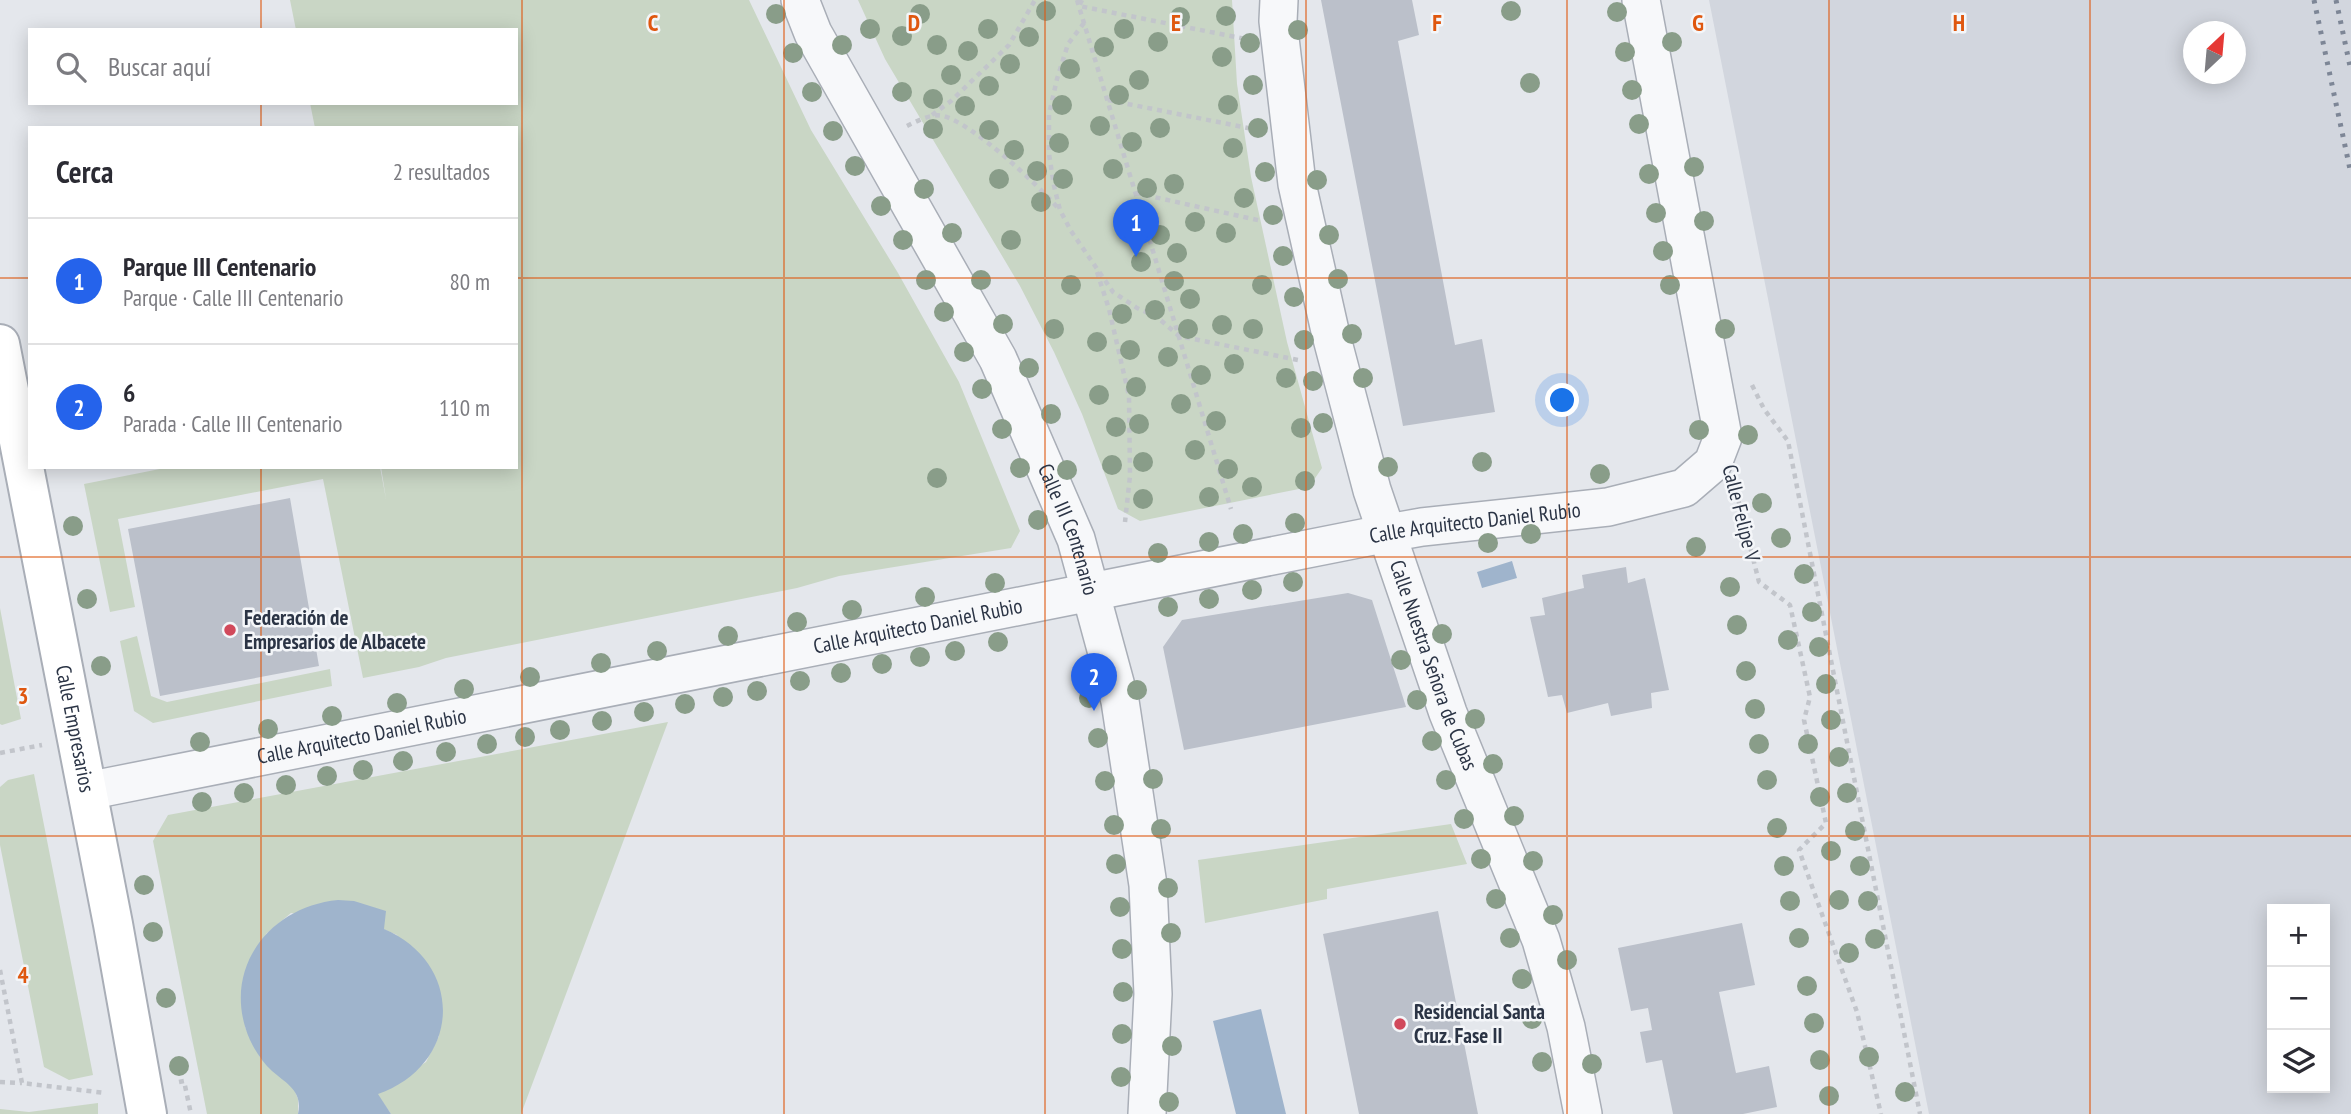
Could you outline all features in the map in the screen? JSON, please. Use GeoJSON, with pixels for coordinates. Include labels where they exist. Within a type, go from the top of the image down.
{"type":"FeatureCollection","features":[{"type":"Feature","properties":{"kind":"main road","name":"Calle Empresarios"},"geometry":{"type":"LineString","coordinates":[[0,344],[145,1101]]}},
{"type":"Feature","properties":{"kind":"street","name":"Calle III Centenario"},"geometry":{"type":"LineString","coordinates":[[800,0],[813,33],[998,359],[1076,539],[1120,701],[1148,884],[1153,994],[1147,1114]]}},
{"type":"Feature","properties":{"kind":"street","name":"Calle Nuestra Señora de Cubas"},"geometry":{"type":"LineString","coordinates":[[1279,0],[1278,21],[1297,184],[1334,344],[1372,490],[1448,713],[1541,940],[1566,1027],[1583,1114]]}},
{"type":"Feature","properties":{"kind":"street","name":"Calle Felipe V"},"geometry":{"type":"LineString","coordinates":[[1641,0],[1723,437]]}},
{"type":"Feature","properties":{"kind":"street","name":"Calle Arquitecto Daniel Rubio"},"geometry":{"type":"LineString","coordinates":[[87,791],[1388,533],[1486,519],[1608,507],[1684,488],[1713,463],[1723,437]]}},
{"type":"Feature","properties":{"kind":"path"},"geometry":{"type":"LineString","coordinates":[[931,116],[951,101],[1009,45],[1035,0]]}},
{"type":"Feature","properties":{"kind":"path"},"geometry":{"type":"LineString","coordinates":[[1079,0],[1231,509]]}},
{"type":"Feature","properties":{"kind":"path"},"geometry":{"type":"LineString","coordinates":[[1079,6],[1246,39]]}},
{"type":"Feature","properties":{"kind":"path"},"geometry":{"type":"LineString","coordinates":[[1084,23],[1068,44],[1056,79],[1049,114],[1049,154],[1060,209],[1070,231],[1114,292],[1137,309],[1157,317],[1179,336],[1298,360]]}},
{"type":"Feature","properties":{"kind":"path"},"geometry":{"type":"LineString","coordinates":[[1108,100],[1253,129]]}},
{"type":"Feature","properties":{"kind":"path"},"geometry":{"type":"LineString","coordinates":[[874,141],[941,114],[960,123],[1032,181],[1060,209]]}},
{"type":"Feature","properties":{"kind":"path"},"geometry":{"type":"LineString","coordinates":[[1136,193],[1262,221]]}},
{"type":"Feature","properties":{"kind":"path"},"geometry":{"type":"LineString","coordinates":[[1095,265],[1109,309],[1129,396],[1130,476],[1125,522]]}},
{"type":"Feature","properties":{"kind":"path"},"geometry":{"type":"LineString","coordinates":[[1751,383],[1764,409],[1788,441],[1920,1114]]}},
{"type":"Feature","properties":{"kind":"path","name":"Calle Felipe V"},"geometry":{"type":"LineString","coordinates":[[1723,437],[1759,582],[1790,605],[1810,697],[1804,720],[1826,823],[1799,850],[1857,1012],[1881,1114]]}},
{"type":"Feature","properties":{"kind":"path"},"geometry":{"type":"LineString","coordinates":[[0,970],[22,1083]]}},
{"type":"Feature","properties":{"kind":"path"},"geometry":{"type":"LineString","coordinates":[[0,1082],[114,1093],[145,1101],[184,1081],[191,1114]]}},
{"type":"Feature","properties":{"kind":"shaded area"},"geometry":{"type":"Polygon","coordinates":[[[1709,0],[2351,0],[2351,1114],[1929,1114],[1709,0]]]}},
{"type":"Feature","properties":{"kind":"green space"},"geometry":{"type":"Polygon","coordinates":[[[290,0],[749,0],[811,130],[898,273],[959,382],[1020,531],[1011,548],[839,576],[797,588],[446,658],[419,667],[363,678],[323,479],[118,519],[135,607],[110,612],[84,484],[160,469],[380,469],[386,499],[381,469],[518,469],[518,126],[315,126],[310,105],[518,105],[518,28],[296,28],[290,0]]]}},
{"type":"Feature","properties":{"kind":"green space"},"geometry":{"type":"Polygon","coordinates":[[[858,0],[1232,0],[1237,84],[1251,177],[1287,342],[1322,468],[1309,487],[1140,521],[1118,509],[1082,414],[1054,352],[1020,286],[885,59],[858,0]]]}},
{"type":"Feature","properties":{"kind":"green space"},"geometry":{"type":"Polygon","coordinates":[[[0,608],[21,719],[2,725],[0,724],[0,608]]]}},
{"type":"Feature","properties":{"kind":"green space"},"geometry":{"type":"Polygon","coordinates":[[[137,636],[151,696],[167,702],[330,669],[332,686],[153,723],[134,711],[120,641],[137,636]]]}},
{"type":"Feature","properties":{"kind":"green space"},"geometry":{"type":"Polygon","coordinates":[[[668,722],[521,1114],[391,1114],[377,1094],[426,1062],[439,1036],[397,935],[383,929],[291,913],[266,934],[245,1027],[260,1057],[294,1089],[298,1099],[298,1114],[207,1114],[153,841],[168,815],[668,722]]]}},
{"type":"Feature","properties":{"kind":"green space"},"geometry":{"type":"Polygon","coordinates":[[[34,774],[93,1075],[69,1080],[44,1067],[0,845],[0,787],[8,780],[34,774]]]}},
{"type":"Feature","properties":{"kind":"green space"},"geometry":{"type":"Polygon","coordinates":[[[1451,824],[1467,864],[1327,889],[1327,899],[1205,923],[1198,860],[1451,824]]]}},
{"type":"Feature","properties":{"kind":"green space"},"geometry":{"type":"Polygon","coordinates":[[[98,1103],[98,1114],[0,1114],[0,1109],[29,1112],[98,1103]]]}},
{"type":"Feature","properties":{"kind":"water"},"geometry":{"type":"Polygon","coordinates":[[[1512,561],[1517,578],[1482,588],[1477,572],[1512,561]]]}},
{"type":"Feature","properties":{"kind":"water"},"geometry":{"type":"Polygon","coordinates":[[[338,900],[354,901],[386,911],[384,929],[411,945],[429,965],[440,989],[443,1014],[438,1038],[425,1061],[405,1080],[378,1094],[391,1114],[298,1114],[296,1094],[260,1057],[250,1040],[242,1015],[241,990],[246,968],[256,947],[271,929],[290,915],[313,905],[338,900]]]}},
{"type":"Feature","properties":{"kind":"water"},"geometry":{"type":"Polygon","coordinates":[[[1261,1009],[1286,1114],[1236,1114],[1213,1021],[1261,1009]]]}},
{"type":"Feature","properties":{"kind":"building"},"geometry":{"type":"Polygon","coordinates":[[[1321,0],[1412,0],[1419,35],[1398,41],[1455,345],[1482,339],[1495,412],[1403,426],[1321,0]]]}},
{"type":"Feature","properties":{"kind":"building","name":"Federación de Empresarios de Albacete"},"geometry":{"type":"Polygon","coordinates":[[[290,498],[319,666],[160,696],[128,529],[290,498]]]}},
{"type":"Feature","properties":{"kind":"building"},"geometry":{"type":"Polygon","coordinates":[[[1626,567],[1628,583],[1645,578],[1669,690],[1651,693],[1652,708],[1611,716],[1608,703],[1567,713],[1562,695],[1548,697],[1530,617],[1545,615],[1542,598],[1584,588],[1582,575],[1626,567]]]}},
{"type":"Feature","properties":{"kind":"building"},"geometry":{"type":"Polygon","coordinates":[[[1348,593],[1372,600],[1406,707],[1184,750],[1163,647],[1182,620],[1348,593]]]}},
{"type":"Feature","properties":{"kind":"building","name":"Residencial Santa Cruz. Fase II"},"geometry":{"type":"Polygon","coordinates":[[[1438,911],[1478,1114],[1359,1114],[1323,934],[1438,911]]]}},
{"type":"Feature","properties":{"kind":"building"},"geometry":{"type":"Polygon","coordinates":[[[1742,923],[1755,985],[1719,992],[1736,1073],[1769,1066],[1777,1107],[1743,1114],[1673,1114],[1662,1060],[1646,1063],[1640,1032],[1652,1030],[1648,1008],[1631,1011],[1618,948],[1742,923]]]}},
{"type":"Feature","properties":{"kind":"railway"},"geometry":{"type":"LineString","coordinates":[[2314,0],[2351,174]]}},
{"type":"Feature","properties":{"kind":"railway"},"geometry":{"type":"LineString","coordinates":[[2336,0],[2351,71]]}},
{"type":"Feature","properties":{"kind":"place","name":"Parque III Centenario"},"geometry":{"type":"Point","coordinates":[1136,257]}},
{"type":"Feature","properties":{"kind":"place","name":"Federación de Empresarios de Albacete"},"geometry":{"type":"Point","coordinates":[230,630]}},
{"type":"Feature","properties":{"kind":"place","name":"6"},"geometry":{"type":"Point","coordinates":[1094,711]}},
{"type":"Feature","properties":{"kind":"place","name":"Residencial Santa Cruz. Fase II"},"geometry":{"type":"Point","coordinates":[1400,1024]}}]}
